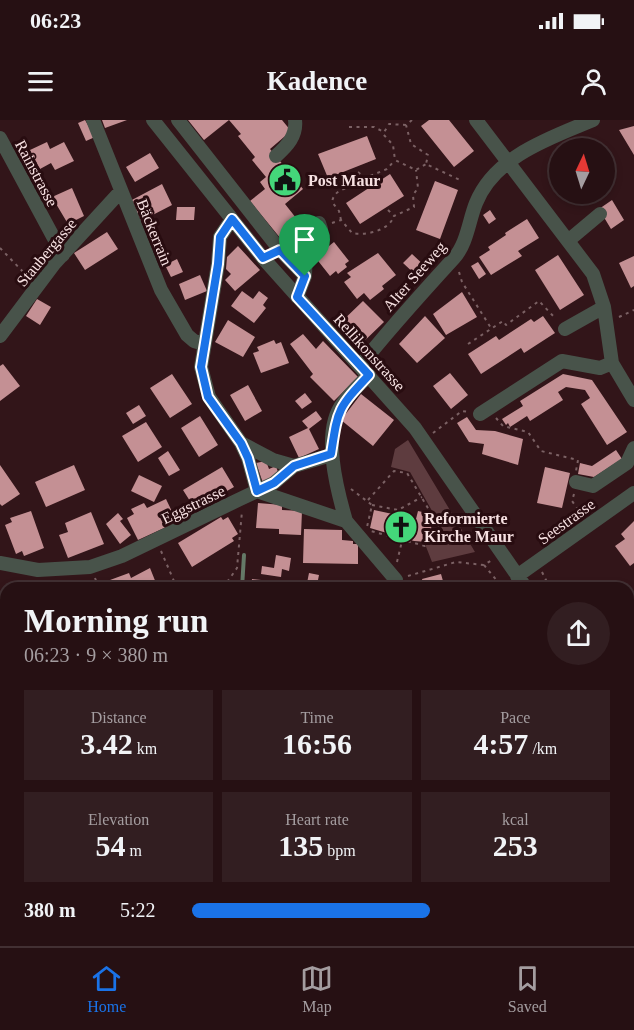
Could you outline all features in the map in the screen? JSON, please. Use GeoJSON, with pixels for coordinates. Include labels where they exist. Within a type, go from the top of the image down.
{"type":"FeatureCollection","features":[{"type":"Feature","properties":{"kind":"street","name":"Bäckerrain"},"geometry":{"type":"LineString","coordinates":[[93,120],[161,290],[187,335],[194,341],[204,344]]}},
{"type":"Feature","properties":{"kind":"street","name":"Rellikonstrasse"},"geometry":{"type":"LineString","coordinates":[[153,120],[263,258],[423,439],[522,582]]}},
{"type":"Feature","properties":{"kind":"street"},"geometry":{"type":"LineString","coordinates":[[178,120],[280,250],[305,276]]}},
{"type":"Feature","properties":{"kind":"street"},"geometry":{"type":"LineString","coordinates":[[276,156],[289,144],[296,129],[296,120]]}},
{"type":"Feature","properties":{"kind":"street"},"geometry":{"type":"LineString","coordinates":[[476,120],[593,274],[604,307],[612,363],[634,400]]}},
{"type":"Feature","properties":{"kind":"street","name":"Alter Seeweg"},"geometry":{"type":"LineString","coordinates":[[331,454],[337,414],[342,404],[414,299],[460,249],[483,189],[493,174],[508,162],[593,120]]}},
{"type":"Feature","properties":{"kind":"street","name":"Rainstrasse"},"geometry":{"type":"LineString","coordinates":[[0,138],[63,255]]}},
{"type":"Feature","properties":{"kind":"street","name":"Staubergasse"},"geometry":{"type":"LineString","coordinates":[[0,336],[63,255],[120,192]]}},
{"type":"Feature","properties":{"kind":"street"},"geometry":{"type":"LineString","coordinates":[[569,240],[600,214]]}},
{"type":"Feature","properties":{"kind":"street"},"geometry":{"type":"LineString","coordinates":[[232,219],[220,237],[218,264],[201,367],[205,388],[216,409],[241,443],[248,458],[257,491],[346,521]]}},
{"type":"Feature","properties":{"kind":"street"},"geometry":{"type":"LineString","coordinates":[[302,225],[296,231],[297,238],[306,249]]}},
{"type":"Feature","properties":{"kind":"street"},"geometry":{"type":"LineString","coordinates":[[297,297],[305,276],[306,249],[320,226]]}},
{"type":"Feature","properties":{"kind":"street"},"geometry":{"type":"LineString","coordinates":[[263,258],[280,250]]}},
{"type":"Feature","properties":{"kind":"street"},"geometry":{"type":"LineString","coordinates":[[565,329],[604,307]]}},
{"type":"Feature","properties":{"kind":"street"},"geometry":{"type":"LineString","coordinates":[[485,411],[562,361],[600,368],[612,363]]}},
{"type":"Feature","properties":{"kind":"street"},"geometry":{"type":"LineString","coordinates":[[241,443],[273,460],[294,466],[331,454],[346,521],[395,581]]}},
{"type":"Feature","properties":{"kind":"street"},"geometry":{"type":"LineString","coordinates":[[575,487],[593,486],[627,463],[634,448]]}},
{"type":"Feature","properties":{"kind":"street","name":"Eggstrasse"},"geometry":{"type":"LineString","coordinates":[[0,563],[38,570],[72,570],[122,556],[274,483],[294,466]]}},
{"type":"Feature","properties":{"kind":"street","name":"Seestrasse"},"geometry":{"type":"LineString","coordinates":[[517,576],[634,493]]}},
{"type":"Feature","properties":{"kind":"path"},"geometry":{"type":"LineString","coordinates":[[412,120],[406,125],[389,124],[382,134],[393,145],[395,160],[387,169],[365,178],[358,185],[337,191],[333,195],[332,202],[339,211],[341,220],[352,234],[366,234],[388,226],[394,216],[414,207],[413,195],[418,188],[416,170]]}},
{"type":"Feature","properties":{"kind":"path"},"geometry":{"type":"LineString","coordinates":[[406,125],[411,144],[428,155],[426,164],[416,170]]}},
{"type":"Feature","properties":{"kind":"path"},"geometry":{"type":"LineString","coordinates":[[350,127],[374,127],[384,132]]}},
{"type":"Feature","properties":{"kind":"path"},"geometry":{"type":"LineString","coordinates":[[395,160],[416,170]]}},
{"type":"Feature","properties":{"kind":"path"},"geometry":{"type":"LineString","coordinates":[[426,164],[460,180]]}},
{"type":"Feature","properties":{"kind":"path"},"geometry":{"type":"LineString","coordinates":[[358,172],[365,178]]}},
{"type":"Feature","properties":{"kind":"path"},"geometry":{"type":"LineString","coordinates":[[388,210],[394,216]]}},
{"type":"Feature","properties":{"kind":"path"},"geometry":{"type":"LineString","coordinates":[[320,226],[341,220]]}},
{"type":"Feature","properties":{"kind":"path"},"geometry":{"type":"LineString","coordinates":[[0,248],[38,286]]}},
{"type":"Feature","properties":{"kind":"path"},"geometry":{"type":"LineString","coordinates":[[454,258],[462,282],[491,328]]}},
{"type":"Feature","properties":{"kind":"path"},"geometry":{"type":"LineString","coordinates":[[468,344],[503,321],[506,325],[539,301],[565,329]]}},
{"type":"Feature","properties":{"kind":"path"},"geometry":{"type":"LineString","coordinates":[[606,323],[634,310]]}},
{"type":"Feature","properties":{"kind":"path"},"geometry":{"type":"LineString","coordinates":[[423,439],[462,411],[485,411],[503,426],[528,432],[541,451],[578,460],[572,501],[588,525]]}},
{"type":"Feature","properties":{"kind":"path"},"geometry":{"type":"LineString","coordinates":[[368,500],[394,471],[407,473],[441,530],[438,539],[425,546],[366,530],[372,505]]}},
{"type":"Feature","properties":{"kind":"path"},"geometry":{"type":"LineString","coordinates":[[354,490],[372,505],[398,510],[422,497]]}},
{"type":"Feature","properties":{"kind":"path"},"geometry":{"type":"LineString","coordinates":[[227,582],[237,568],[242,510],[238,500]]}},
{"type":"Feature","properties":{"kind":"path"},"geometry":{"type":"LineString","coordinates":[[156,540],[174,582]]}},
{"type":"Feature","properties":{"kind":"path"},"geometry":{"type":"LineString","coordinates":[[402,540],[395,581],[456,562],[484,564],[501,555]]}},
{"type":"Feature","properties":{"kind":"path"},"geometry":{"type":"LineString","coordinates":[[484,564],[498,582]]}},
{"type":"Feature","properties":{"kind":"path"},"geometry":{"type":"LineString","coordinates":[[536,564],[548,582]]}},
{"type":"Feature","properties":{"kind":"shaded area"},"geometry":{"type":"Polygon","coordinates":[[[408,440],[475,552],[432,562],[425,544],[444,532],[410,472],[391,467],[395,449],[408,440]]]}},
{"type":"Feature","properties":{"kind":"building"},"geometry":{"type":"Polygon","coordinates":[[[85,120],[95,137],[86,141],[78,123],[85,120]]]}},
{"type":"Feature","properties":{"kind":"building"},"geometry":{"type":"Polygon","coordinates":[[[102,120],[127,120],[105,128],[102,120]]]}},
{"type":"Feature","properties":{"kind":"building"},"geometry":{"type":"Polygon","coordinates":[[[188,120],[229,120],[204,140],[188,120]]]}},
{"type":"Feature","properties":{"kind":"building"},"geometry":{"type":"Polygon","coordinates":[[[229,120],[282,120],[291,131],[270,149],[303,189],[285,204],[300,223],[281,239],[250,201],[265,189],[260,182],[266,177],[252,160],[255,157],[238,136],[241,134],[229,120]]]}},
{"type":"Feature","properties":{"kind":"building"},"geometry":{"type":"Polygon","coordinates":[[[429,120],[449,120],[474,151],[454,167],[421,126],[429,120]]]}},
{"type":"Feature","properties":{"kind":"building"},"geometry":{"type":"Polygon","coordinates":[[[634,126],[634,155],[619,130],[634,126]]]}},
{"type":"Feature","properties":{"kind":"building"},"geometry":{"type":"Polygon","coordinates":[[[367,136],[376,159],[328,178],[318,154],[367,136]]]}},
{"type":"Feature","properties":{"kind":"building"},"geometry":{"type":"Polygon","coordinates":[[[47,142],[50,149],[64,142],[74,161],[55,170],[51,163],[40,169],[30,150],[47,142]]]}},
{"type":"Feature","properties":{"kind":"building"},"geometry":{"type":"Polygon","coordinates":[[[150,153],[159,168],[135,182],[126,167],[150,153]]]}},
{"type":"Feature","properties":{"kind":"building"},"geometry":{"type":"Polygon","coordinates":[[[390,174],[404,196],[360,224],[346,203],[390,174]]]}},
{"type":"Feature","properties":{"kind":"building"},"geometry":{"type":"Polygon","coordinates":[[[435,181],[458,190],[440,239],[416,230],[435,181]]]}},
{"type":"Feature","properties":{"kind":"building"},"geometry":{"type":"Polygon","coordinates":[[[162,184],[172,205],[141,221],[130,201],[162,184]]]}},
{"type":"Feature","properties":{"kind":"building"},"geometry":{"type":"Polygon","coordinates":[[[72,188],[84,216],[68,224],[52,197],[72,188]]]}},
{"type":"Feature","properties":{"kind":"building"},"geometry":{"type":"Polygon","coordinates":[[[606,204],[614,204],[624,220],[611,229],[599,209],[606,204]]]}},
{"type":"Feature","properties":{"kind":"building"},"geometry":{"type":"Polygon","coordinates":[[[177,207],[195,207],[194,220],[176,220],[177,207]]]}},
{"type":"Feature","properties":{"kind":"building"},"geometry":{"type":"Polygon","coordinates":[[[490,210],[496,219],[489,224],[483,215],[490,210]]]}},
{"type":"Feature","properties":{"kind":"building"},"geometry":{"type":"Polygon","coordinates":[[[527,219],[539,238],[518,251],[522,256],[491,275],[479,257],[490,250],[488,247],[506,235],[505,233],[527,219]]]}},
{"type":"Feature","properties":{"kind":"building"},"geometry":{"type":"Polygon","coordinates":[[[107,232],[118,249],[85,270],[74,253],[107,232]]]}},
{"type":"Feature","properties":{"kind":"building"},"geometry":{"type":"Polygon","coordinates":[[[292,240],[301,252],[294,258],[284,247],[292,240]]]}},
{"type":"Feature","properties":{"kind":"building"},"geometry":{"type":"Polygon","coordinates":[[[334,242],[349,261],[345,264],[347,267],[338,274],[336,271],[330,276],[315,257],[334,242]]]}},
{"type":"Feature","properties":{"kind":"building"},"geometry":{"type":"Polygon","coordinates":[[[238,246],[260,270],[235,291],[225,280],[231,274],[226,269],[227,257],[238,246]]]}},
{"type":"Feature","properties":{"kind":"building"},"geometry":{"type":"Polygon","coordinates":[[[378,253],[396,275],[370,300],[364,293],[357,299],[344,282],[351,277],[347,273],[378,253]]]}},
{"type":"Feature","properties":{"kind":"building"},"geometry":{"type":"Polygon","coordinates":[[[412,254],[427,268],[418,277],[403,263],[412,254]]]}},
{"type":"Feature","properties":{"kind":"building"},"geometry":{"type":"Polygon","coordinates":[[[558,255],[584,295],[560,310],[535,270],[558,255]]]}},
{"type":"Feature","properties":{"kind":"building"},"geometry":{"type":"Polygon","coordinates":[[[634,256],[634,286],[631,288],[619,263],[634,256]]]}},
{"type":"Feature","properties":{"kind":"building"},"geometry":{"type":"Polygon","coordinates":[[[35,258],[44,265],[37,274],[29,267],[35,258]]]}},
{"type":"Feature","properties":{"kind":"building"},"geometry":{"type":"Polygon","coordinates":[[[177,259],[183,272],[171,277],[165,265],[177,259]]]}},
{"type":"Feature","properties":{"kind":"building"},"geometry":{"type":"Polygon","coordinates":[[[478,262],[486,274],[479,279],[471,266],[478,262]]]}},
{"type":"Feature","properties":{"kind":"building"},"geometry":{"type":"Polygon","coordinates":[[[200,275],[207,291],[185,300],[179,284],[200,275]]]}},
{"type":"Feature","properties":{"kind":"building"},"geometry":{"type":"Polygon","coordinates":[[[242,291],[253,299],[259,291],[268,298],[263,305],[266,308],[254,323],[231,306],[242,291]]]}},
{"type":"Feature","properties":{"kind":"building"},"geometry":{"type":"Polygon","coordinates":[[[462,292],[477,317],[446,335],[433,314],[462,292]]]}},
{"type":"Feature","properties":{"kind":"building"},"geometry":{"type":"Polygon","coordinates":[[[37,299],[51,307],[40,325],[26,316],[37,299]]]}},
{"type":"Feature","properties":{"kind":"building"},"geometry":{"type":"Polygon","coordinates":[[[363,301],[384,322],[357,348],[336,327],[363,301]]]}},
{"type":"Feature","properties":{"kind":"building"},"geometry":{"type":"Polygon","coordinates":[[[425,316],[445,338],[417,363],[399,344],[425,316]]]}},
{"type":"Feature","properties":{"kind":"building"},"geometry":{"type":"Polygon","coordinates":[[[543,316],[555,333],[524,353],[521,348],[481,374],[468,354],[496,336],[499,340],[531,319],[534,322],[543,316]]]}},
{"type":"Feature","properties":{"kind":"building"},"geometry":{"type":"Polygon","coordinates":[[[228,320],[255,337],[243,357],[215,342],[228,320]]]}},
{"type":"Feature","properties":{"kind":"building"},"geometry":{"type":"Polygon","coordinates":[[[303,334],[316,349],[323,341],[358,377],[334,401],[310,377],[313,374],[290,344],[303,334]]]}},
{"type":"Feature","properties":{"kind":"building"},"geometry":{"type":"Polygon","coordinates":[[[274,340],[276,344],[281,342],[289,363],[261,373],[253,353],[259,351],[257,347],[274,340]]]}},
{"type":"Feature","properties":{"kind":"building"},"geometry":{"type":"Polygon","coordinates":[[[3,364],[20,386],[0,401],[0,366],[3,364]]]}},
{"type":"Feature","properties":{"kind":"building"},"geometry":{"type":"Polygon","coordinates":[[[450,373],[468,395],[451,409],[433,386],[450,373]]]}},
{"type":"Feature","properties":{"kind":"building"},"geometry":{"type":"Polygon","coordinates":[[[172,374],[192,404],[170,418],[150,388],[172,374]]]}},
{"type":"Feature","properties":{"kind":"building"},"geometry":{"type":"Polygon","coordinates":[[[563,374],[592,380],[627,432],[607,445],[581,404],[590,398],[585,390],[566,387],[558,392],[563,400],[530,421],[527,416],[510,427],[508,423],[506,425],[502,419],[523,406],[520,401],[563,374]]]}},
{"type":"Feature","properties":{"kind":"building"},"geometry":{"type":"Polygon","coordinates":[[[248,385],[262,411],[245,421],[230,395],[248,385]]]}},
{"type":"Feature","properties":{"kind":"building"},"geometry":{"type":"Polygon","coordinates":[[[305,393],[312,402],[302,409],[295,401],[305,393]]]}},
{"type":"Feature","properties":{"kind":"building"},"geometry":{"type":"Polygon","coordinates":[[[361,394],[394,420],[373,446],[341,420],[361,394]]]}},
{"type":"Feature","properties":{"kind":"building"},"geometry":{"type":"Polygon","coordinates":[[[139,405],[146,416],[133,424],[126,413],[139,405]]]}},
{"type":"Feature","properties":{"kind":"building"},"geometry":{"type":"Polygon","coordinates":[[[316,411],[322,419],[309,429],[319,449],[299,458],[289,437],[308,428],[302,421],[316,411]]]}},
{"type":"Feature","properties":{"kind":"building"},"geometry":{"type":"Polygon","coordinates":[[[200,416],[218,445],[199,457],[181,428],[200,416]]]}},
{"type":"Feature","properties":{"kind":"building"},"geometry":{"type":"Polygon","coordinates":[[[467,417],[476,430],[495,431],[523,439],[518,465],[482,454],[484,444],[469,442],[457,423],[467,417]]]}},
{"type":"Feature","properties":{"kind":"building"},"geometry":{"type":"Polygon","coordinates":[[[146,422],[162,447],[138,462],[122,436],[146,422]]]}},
{"type":"Feature","properties":{"kind":"building"},"geometry":{"type":"Polygon","coordinates":[[[616,450],[622,459],[594,477],[578,474],[580,463],[592,466],[616,450]]]}},
{"type":"Feature","properties":{"kind":"building"},"geometry":{"type":"Polygon","coordinates":[[[168,451],[180,470],[169,476],[158,458],[168,451]]]}},
{"type":"Feature","properties":{"kind":"building"},"geometry":{"type":"Polygon","coordinates":[[[266,461],[269,469],[276,466],[279,475],[263,483],[256,463],[266,461]]]}},
{"type":"Feature","properties":{"kind":"building"},"geometry":{"type":"Polygon","coordinates":[[[0,465],[20,494],[2,506],[0,504],[0,465]]]}},
{"type":"Feature","properties":{"kind":"building"},"geometry":{"type":"Polygon","coordinates":[[[74,465],[85,490],[46,507],[35,482],[74,465]]]}},
{"type":"Feature","properties":{"kind":"building"},"geometry":{"type":"Polygon","coordinates":[[[222,467],[234,487],[195,509],[183,490],[222,467]]]}},
{"type":"Feature","properties":{"kind":"building"},"geometry":{"type":"Polygon","coordinates":[[[545,467],[570,473],[562,508],[537,503],[545,467]]]}},
{"type":"Feature","properties":{"kind":"building"},"geometry":{"type":"Polygon","coordinates":[[[139,475],[162,486],[154,502],[131,491],[139,475]]]}},
{"type":"Feature","properties":{"kind":"building"},"geometry":{"type":"Polygon","coordinates":[[[166,499],[177,522],[138,540],[127,518],[134,514],[131,509],[144,503],[147,508],[166,499]]]}},
{"type":"Feature","properties":{"kind":"building"},"geometry":{"type":"Polygon","coordinates":[[[258,503],[282,505],[282,510],[302,511],[301,535],[279,534],[279,529],[256,528],[258,503]]]}},
{"type":"Feature","properties":{"kind":"building","name":"Reformierte Kirche Maur"},"geometry":{"type":"Polygon","coordinates":[[[374,510],[416,519],[418,511],[431,514],[429,524],[434,532],[433,539],[427,542],[414,541],[370,528],[374,510]]]}},
{"type":"Feature","properties":{"kind":"building"},"geometry":{"type":"Polygon","coordinates":[[[31,511],[44,548],[24,556],[22,551],[16,554],[5,525],[12,522],[10,518],[31,511]]]}},
{"type":"Feature","properties":{"kind":"building"},"geometry":{"type":"Polygon","coordinates":[[[91,512],[104,544],[68,558],[59,535],[68,532],[65,523],[91,512]]]}},
{"type":"Feature","properties":{"kind":"building"},"geometry":{"type":"Polygon","coordinates":[[[118,513],[123,519],[120,521],[131,535],[120,544],[106,524],[118,513]]]}},
{"type":"Feature","properties":{"kind":"building"},"geometry":{"type":"Polygon","coordinates":[[[221,517],[223,520],[228,517],[238,534],[232,538],[234,541],[192,567],[178,543],[221,517]]]}},
{"type":"Feature","properties":{"kind":"building"},"geometry":{"type":"Polygon","coordinates":[[[634,521],[634,563],[630,566],[615,546],[625,539],[621,534],[634,521]]]}},
{"type":"Feature","properties":{"kind":"building"},"geometry":{"type":"Polygon","coordinates":[[[304,529],[342,530],[342,540],[358,544],[358,564],[303,563],[304,529]]]}},
{"type":"Feature","properties":{"kind":"building"},"geometry":{"type":"Polygon","coordinates":[[[276,555],[291,558],[289,571],[282,569],[281,577],[261,574],[262,566],[274,568],[276,555]]]}},
{"type":"Feature","properties":{"kind":"building"},"geometry":{"type":"Polygon","coordinates":[[[150,568],[156,582],[111,582],[110,580],[129,573],[131,578],[150,568]]]}},
{"type":"Feature","properties":{"kind":"building"},"geometry":{"type":"Polygon","coordinates":[[[309,573],[319,575],[318,582],[307,582],[309,573]]]}},
{"type":"Feature","properties":{"kind":"building"},"geometry":{"type":"Polygon","coordinates":[[[441,574],[443,582],[423,582],[422,579],[441,574]]]}},
{"type":"Feature","properties":{"kind":"building"},"geometry":{"type":"Polygon","coordinates":[[[252,579],[280,582],[252,582],[252,579]]]}},
{"type":"Feature","properties":{"kind":"waterway"},"geometry":{"type":"LineString","coordinates":[[242,582],[244,555]]}},
{"type":"Feature","properties":{"kind":"place","name":"Post Maur"},"geometry":{"type":"Point","coordinates":[285,180]}},
{"type":"Feature","properties":{"kind":"place","name":"Reformierte Kirche Maur"},"geometry":{"type":"Point","coordinates":[401,527]}},
{"type":"Feature","properties":{"kind":"route"},"geometry":{"type":"LineString","coordinates":[[232,219],[263,258],[280,250],[305,276],[297,297],[369,375],[342,404],[337,414],[331,454],[294,466],[274,483],[257,491],[248,458],[241,443],[208,397],[202,378],[201,358],[218,264],[220,237],[232,219]]}}]}
